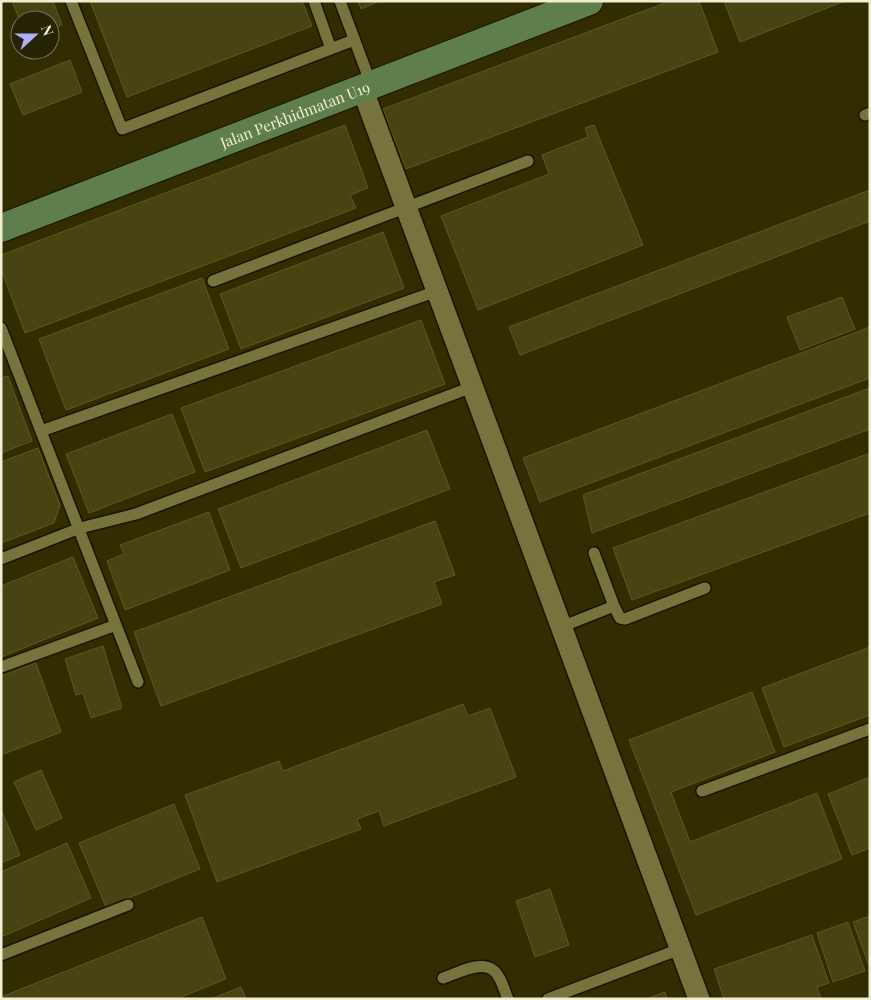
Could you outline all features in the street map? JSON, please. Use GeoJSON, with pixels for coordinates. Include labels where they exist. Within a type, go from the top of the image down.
{"type":"FeatureCollection","features":[{"type":"Feature","properties":{"kind":"street","name":"Jalan Perkhidmatan U19"},"geometry":{"type":"LineString","coordinates":[[1,228],[589,1]]}},
{"type":"Feature","properties":{"kind":"street"},"geometry":{"type":"LineString","coordinates":[[367,86],[407,208],[437,291],[698,999]]}},
{"type":"Feature","properties":{"kind":"lane"},"geometry":{"type":"LineString","coordinates":[[71,1],[122,129],[354,40]]}},
{"type":"Feature","properties":{"kind":"lane"},"geometry":{"type":"LineString","coordinates":[[314,1],[331,49]]}},
{"type":"Feature","properties":{"kind":"lane"},"geometry":{"type":"LineString","coordinates":[[340,1],[354,40],[367,86]]}},
{"type":"Feature","properties":{"kind":"lane"},"geometry":{"type":"LineString","coordinates":[[213,282],[528,162]]}},
{"type":"Feature","properties":{"kind":"lane"},"geometry":{"type":"LineString","coordinates":[[42,430],[437,291]]}},
{"type":"Feature","properties":{"kind":"lane"},"geometry":{"type":"LineString","coordinates":[[1,328],[138,682]]}},
{"type":"Feature","properties":{"kind":"lane"},"geometry":{"type":"LineString","coordinates":[[1,559],[80,528],[136,514],[472,386]]}},
{"type":"Feature","properties":{"kind":"lane"},"geometry":{"type":"LineString","coordinates":[[594,553],[617,615],[620,618],[625,619],[705,588]]}},
{"type":"Feature","properties":{"kind":"lane"},"geometry":{"type":"LineString","coordinates":[[561,627],[614,606]]}},
{"type":"Feature","properties":{"kind":"lane"},"geometry":{"type":"LineString","coordinates":[[1,666],[116,625]]}},
{"type":"Feature","properties":{"kind":"lane"},"geometry":{"type":"LineString","coordinates":[[702,791],[870,729]]}},
{"type":"Feature","properties":{"kind":"lane"},"geometry":{"type":"LineString","coordinates":[[1,955],[128,905]]}},
{"type":"Feature","properties":{"kind":"lane"},"geometry":{"type":"LineString","coordinates":[[548,999],[680,949]]}},
{"type":"Feature","properties":{"kind":"lane"},"geometry":{"type":"LineString","coordinates":[[443,978],[476,967],[485,966],[494,970],[508,999]]}},
{"type":"Feature","properties":{"kind":"building"},"geometry":{"type":"Polygon","coordinates":[[[12,1],[53,1],[56,10],[16,10],[12,1]]]}},
{"type":"Feature","properties":{"kind":"building"},"geometry":{"type":"Polygon","coordinates":[[[90,1],[302,1],[312,26],[127,97],[90,1]]]}},
{"type":"Feature","properties":{"kind":"building"},"geometry":{"type":"Polygon","coordinates":[[[358,1],[380,1],[361,9],[358,1]]]}},
{"type":"Feature","properties":{"kind":"building"},"geometry":{"type":"Polygon","coordinates":[[[670,1],[699,1],[718,52],[406,169],[383,109],[670,1]]]}},
{"type":"Feature","properties":{"kind":"building"},"geometry":{"type":"Polygon","coordinates":[[[724,1],[845,1],[740,42],[724,1]]]}},
{"type":"Feature","properties":{"kind":"building"},"geometry":{"type":"Polygon","coordinates":[[[70,60],[82,92],[23,115],[10,84],[70,60]]]}},
{"type":"Feature","properties":{"kind":"building"},"geometry":{"type":"Polygon","coordinates":[[[345,125],[368,188],[350,195],[356,208],[25,333],[1,269],[1,255],[345,125]]]}},
{"type":"Feature","properties":{"kind":"building"},"geometry":{"type":"Polygon","coordinates":[[[594,125],[643,245],[478,310],[441,216],[549,174],[542,155],[588,137],[585,128],[594,125]]]}},
{"type":"Feature","properties":{"kind":"building"},"geometry":{"type":"Polygon","coordinates":[[[870,190],[870,221],[520,355],[509,327],[870,190]]]}},
{"type":"Feature","properties":{"kind":"building"},"geometry":{"type":"Polygon","coordinates":[[[383,232],[404,288],[241,349],[220,294],[383,232]]]}},
{"type":"Feature","properties":{"kind":"building"},"geometry":{"type":"Polygon","coordinates":[[[202,278],[229,349],[66,410],[39,339],[202,278]]]}},
{"type":"Feature","properties":{"kind":"building"},"geometry":{"type":"Polygon","coordinates":[[[842,297],[855,329],[800,350],[787,317],[842,297]]]}},
{"type":"Feature","properties":{"kind":"building"},"geometry":{"type":"Polygon","coordinates":[[[421,320],[445,384],[205,472],[181,408],[421,320]]]}},
{"type":"Feature","properties":{"kind":"building"},"geometry":{"type":"Polygon","coordinates":[[[870,327],[870,378],[540,502],[523,458],[870,327]]]}},
{"type":"Feature","properties":{"kind":"building"},"geometry":{"type":"Polygon","coordinates":[[[8,376],[32,441],[1,453],[1,378],[8,376]]]}},
{"type":"Feature","properties":{"kind":"building"},"geometry":{"type":"Polygon","coordinates":[[[870,388],[870,429],[592,533],[583,495],[870,388]]]}},
{"type":"Feature","properties":{"kind":"building"},"geometry":{"type":"Polygon","coordinates":[[[172,414],[195,472],[89,513],[66,454],[172,414]]]}},
{"type":"Feature","properties":{"kind":"building"},"geometry":{"type":"Polygon","coordinates":[[[427,430],[450,489],[241,568],[218,509],[427,430]]]}},
{"type":"Feature","properties":{"kind":"building"},"geometry":{"type":"Polygon","coordinates":[[[38,448],[60,505],[54,523],[1,543],[1,462],[38,448]]]}},
{"type":"Feature","properties":{"kind":"building"},"geometry":{"type":"Polygon","coordinates":[[[870,453],[870,513],[632,600],[613,548],[870,453]]]}},
{"type":"Feature","properties":{"kind":"building"},"geometry":{"type":"Polygon","coordinates":[[[209,512],[230,570],[125,610],[107,561],[124,554],[120,545],[209,512]]]}},
{"type":"Feature","properties":{"kind":"building"},"geometry":{"type":"Polygon","coordinates":[[[435,521],[455,575],[434,582],[442,604],[161,706],[134,632],[435,521]]]}},
{"type":"Feature","properties":{"kind":"building"},"geometry":{"type":"Polygon","coordinates":[[[73,557],[98,618],[1,657],[1,586],[73,557]]]}},
{"type":"Feature","properties":{"kind":"building"},"geometry":{"type":"Polygon","coordinates":[[[103,646],[122,708],[91,718],[83,693],[76,695],[65,659],[103,646]]]}},
{"type":"Feature","properties":{"kind":"building"},"geometry":{"type":"Polygon","coordinates":[[[870,647],[870,715],[784,747],[762,688],[870,647]]]}},
{"type":"Feature","properties":{"kind":"building"},"geometry":{"type":"Polygon","coordinates":[[[36,663],[61,732],[1,755],[1,676],[36,663]]]}},
{"type":"Feature","properties":{"kind":"building"},"geometry":{"type":"Polygon","coordinates":[[[752,692],[775,752],[671,792],[690,842],[817,793],[842,859],[696,915],[629,740],[752,692]]]}},
{"type":"Feature","properties":{"kind":"building"},"geometry":{"type":"Polygon","coordinates":[[[463,704],[468,716],[490,708],[516,777],[384,826],[379,811],[357,819],[361,829],[217,882],[185,795],[279,761],[283,771],[463,704]]]}},
{"type":"Feature","properties":{"kind":"building"},"geometry":{"type":"Polygon","coordinates":[[[41,770],[62,818],[36,830],[14,782],[41,770]]]}},
{"type":"Feature","properties":{"kind":"building"},"geometry":{"type":"Polygon","coordinates":[[[870,777],[870,848],[852,855],[828,794],[870,777]]]}},
{"type":"Feature","properties":{"kind":"building"},"geometry":{"type":"Polygon","coordinates":[[[174,804],[200,869],[106,907],[79,843],[174,804]]]}},
{"type":"Feature","properties":{"kind":"building"},"geometry":{"type":"Polygon","coordinates":[[[1,809],[20,855],[1,863],[1,809]]]}},
{"type":"Feature","properties":{"kind":"building"},"geometry":{"type":"Polygon","coordinates":[[[67,843],[91,898],[1,937],[1,872],[67,843]]]}},
{"type":"Feature","properties":{"kind":"building"},"geometry":{"type":"Polygon","coordinates":[[[550,889],[569,945],[535,957],[516,901],[550,889]]]}},
{"type":"Feature","properties":{"kind":"building"},"geometry":{"type":"Polygon","coordinates":[[[870,916],[870,965],[869,966],[853,922],[870,916]]]}},
{"type":"Feature","properties":{"kind":"building"},"geometry":{"type":"Polygon","coordinates":[[[202,917],[226,979],[176,999],[1,999],[1,997],[202,917]]]}},
{"type":"Feature","properties":{"kind":"building"},"geometry":{"type":"Polygon","coordinates":[[[848,922],[865,971],[833,982],[817,933],[848,922]]]}},
{"type":"Feature","properties":{"kind":"building"},"geometry":{"type":"Polygon","coordinates":[[[812,935],[829,983],[817,987],[821,999],[724,999],[714,969],[812,935]]]}},
{"type":"Feature","properties":{"kind":"building"},"geometry":{"type":"Polygon","coordinates":[[[241,987],[246,999],[211,999],[241,987]]]}},
{"type":"Feature","properties":{"kind":"building"},"geometry":{"type":"Polygon","coordinates":[[[665,992],[667,999],[647,999],[665,992]]]}}]}
